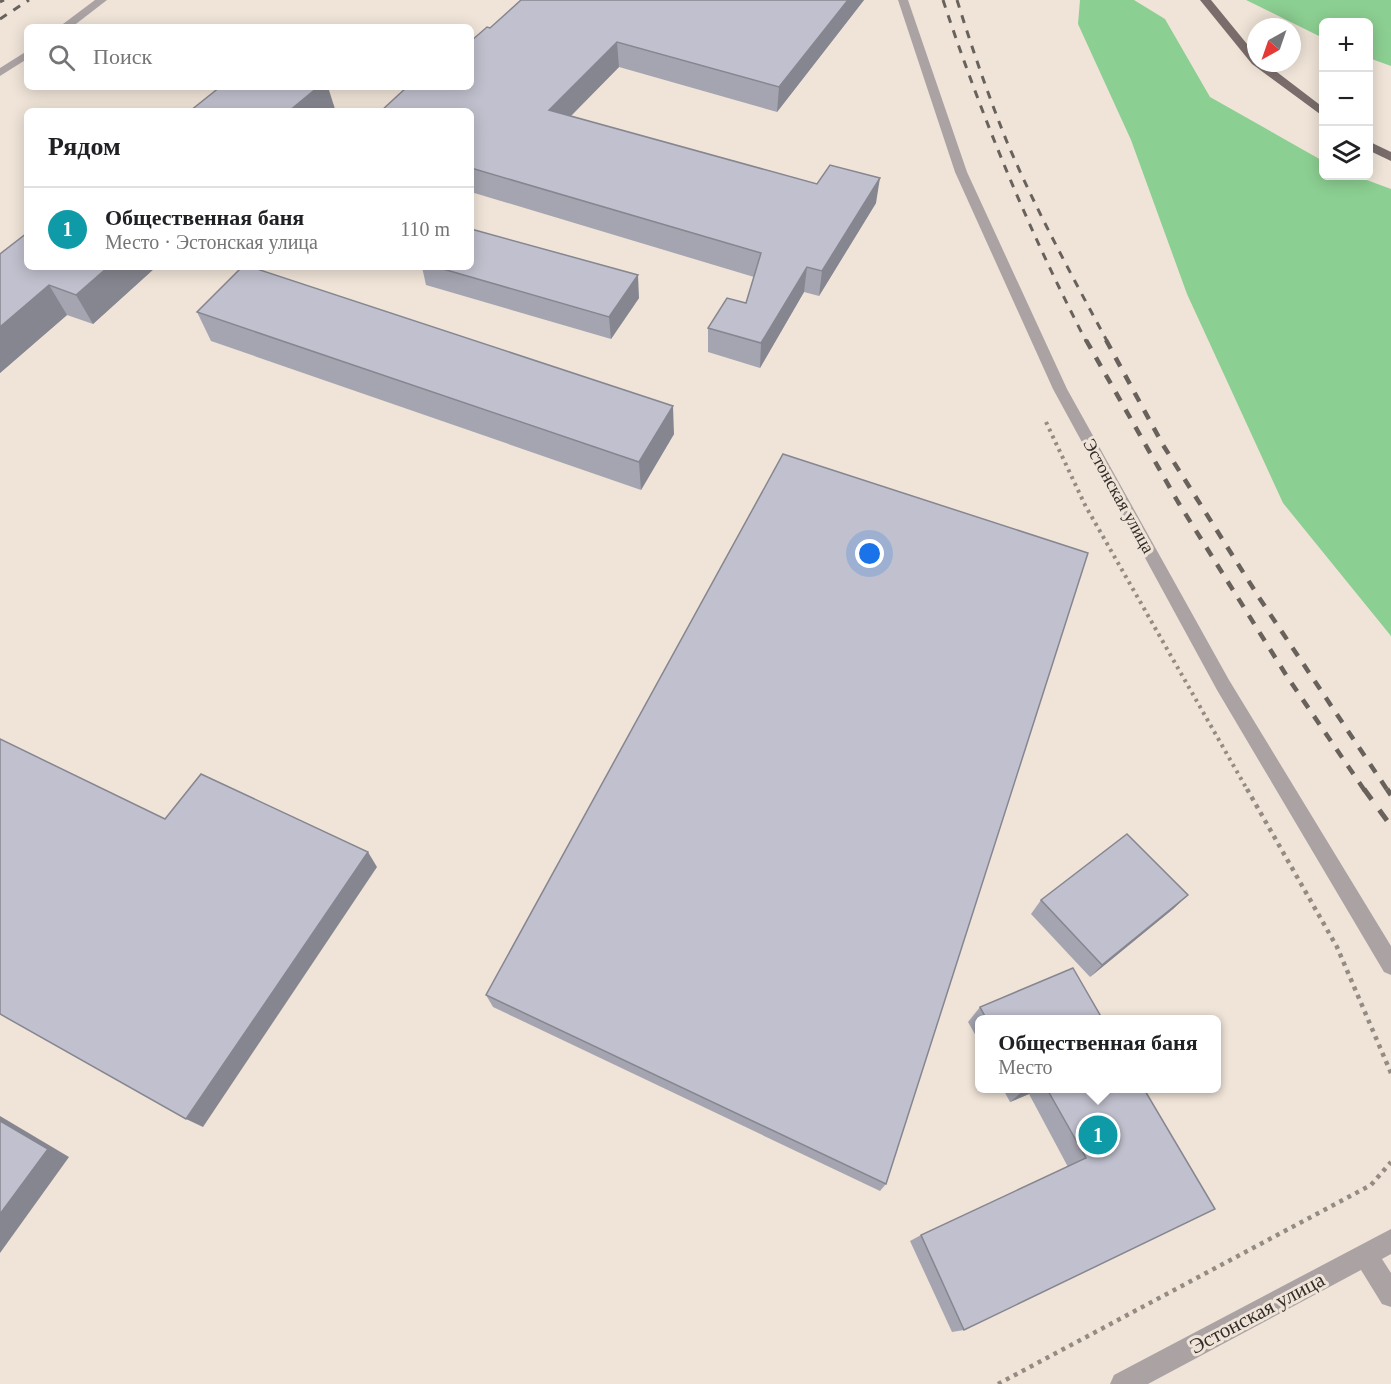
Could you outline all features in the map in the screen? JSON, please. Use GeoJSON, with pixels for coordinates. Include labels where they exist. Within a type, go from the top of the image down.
{"type":"FeatureCollection","features":[{"type":"Feature","properties":{"kind":"main road"},"geometry":{"type":"LineString","coordinates":[[1205,0],[1247,50]]}},
{"type":"Feature","properties":{"kind":"main road"},"geometry":{"type":"LineString","coordinates":[[1270,72],[1319,111]]}},
{"type":"Feature","properties":{"kind":"main road"},"geometry":{"type":"LineString","coordinates":[[1373,148],[1391,157]]}},
{"type":"Feature","properties":{"kind":"street"},"geometry":{"type":"LineString","coordinates":[[68,24],[102,0]]}},
{"type":"Feature","properties":{"kind":"street","name":"Эстонская улица"},"geometry":{"type":"LineString","coordinates":[[903,0],[961,172],[1060,389],[1223,685],[1391,965]]}},
{"type":"Feature","properties":{"kind":"street"},"geometry":{"type":"LineString","coordinates":[[0,73],[24,56]]}},
{"type":"Feature","properties":{"kind":"street","name":"Эстонская улица"},"geometry":{"type":"LineString","coordinates":[[1123,1384],[1391,1241]]}},
{"type":"Feature","properties":{"kind":"street"},"geometry":{"type":"LineString","coordinates":[[1366,1255],[1391,1295]]}},
{"type":"Feature","properties":{"kind":"path"},"geometry":{"type":"LineString","coordinates":[[998,1384],[1371,1185],[1391,1162]]}},
{"type":"Feature","properties":{"kind":"green space"},"geometry":{"type":"Polygon","coordinates":[[[1080,0],[1134,0],[1165,19],[1210,97],[1319,159],[1319,180],[1367,180],[1391,189],[1391,636],[1283,503],[1187,294],[1131,140],[1078,24],[1080,0]]]}},
{"type":"Feature","properties":{"kind":"green space"},"geometry":{"type":"Polygon","coordinates":[[[1246,0],[1391,0],[1391,66],[1373,59],[1373,18],[1319,18],[1319,36],[1301,27],[1301,18],[1282,18],[1246,0]]]}},
{"type":"Feature","properties":{"kind":"building"},"geometry":{"type":"Polygon","coordinates":[[[521,0],[848,0],[779,87],[617,42],[549,110],[817,184],[830,165],[880,178],[822,271],[807,267],[761,343],[708,328],[727,298],[746,303],[761,253],[474,169],[474,108],[384,108],[404,90],[474,90],[474,38],[487,27],[490,28],[521,0]]]}},
{"type":"Feature","properties":{"kind":"building"},"geometry":{"type":"Polygon","coordinates":[[[216,90],[314,90],[293,108],[194,108],[216,90]]]}},
{"type":"Feature","properties":{"kind":"building"},"geometry":{"type":"Polygon","coordinates":[[[474,230],[638,275],[609,317],[446,270],[474,270],[474,230]]]}},
{"type":"Feature","properties":{"kind":"building"},"geometry":{"type":"Polygon","coordinates":[[[24,235],[24,270],[105,270],[76,295],[49,285],[0,327],[0,254],[24,235]]]}},
{"type":"Feature","properties":{"kind":"building"},"geometry":{"type":"Polygon","coordinates":[[[239,270],[260,270],[673,406],[639,462],[197,312],[239,270]]]}},
{"type":"Feature","properties":{"kind":"building"},"geometry":{"type":"Polygon","coordinates":[[[783,454],[1088,553],[886,1184],[486,995],[783,454]]]}},
{"type":"Feature","properties":{"kind":"building"},"geometry":{"type":"Polygon","coordinates":[[[0,739],[165,819],[201,774],[368,852],[186,1119],[0,1014],[0,739]]]}},
{"type":"Feature","properties":{"kind":"building"},"geometry":{"type":"Polygon","coordinates":[[[1127,834],[1188,895],[1102,965],[1041,900],[1127,834]]]}},
{"type":"Feature","properties":{"kind":"building"},"geometry":{"type":"Polygon","coordinates":[[[1073,968],[1100,1015],[984,1015],[980,1007],[1073,968]]]}},
{"type":"Feature","properties":{"kind":"building"},"geometry":{"type":"Polygon","coordinates":[[[1049,1093],[1146,1093],[1215,1209],[964,1330],[921,1235],[1086,1158],[1049,1093]]]}},
{"type":"Feature","properties":{"kind":"building"},"geometry":{"type":"Polygon","coordinates":[[[0,1121],[48,1149],[0,1214],[0,1121]]]}},
{"type":"Feature","properties":{"kind":"railway"},"geometry":{"type":"LineString","coordinates":[[0,2],[4,0]]}},
{"type":"Feature","properties":{"kind":"railway"},"geometry":{"type":"LineString","coordinates":[[0,19],[29,0]]}},
{"type":"Feature","properties":{"kind":"railway"},"geometry":{"type":"LineString","coordinates":[[943,0],[990,131],[1008,174],[1045,258],[1086,341]]}},
{"type":"Feature","properties":{"kind":"railway"},"geometry":{"type":"LineString","coordinates":[[957,0],[980,71],[1007,142],[1042,218],[1107,341]]}},
{"type":"Feature","properties":{"kind":"railway"},"geometry":{"type":"LineString","coordinates":[[1086,340],[1178,502],[1288,678],[1365,791]]}},
{"type":"Feature","properties":{"kind":"railway"},"geometry":{"type":"LineString","coordinates":[[1106,340],[1163,445],[1260,599],[1388,791]]}},
{"type":"Feature","properties":{"kind":"railway"},"geometry":{"type":"LineString","coordinates":[[1364,789],[1391,826]]}},
{"type":"Feature","properties":{"kind":"railway"},"geometry":{"type":"LineString","coordinates":[[1387,789],[1391,795]]}},
{"type":"Feature","properties":{"kind":"place","name":"Общественная баня"},"geometry":{"type":"Point","coordinates":[1098,1135]}}]}
